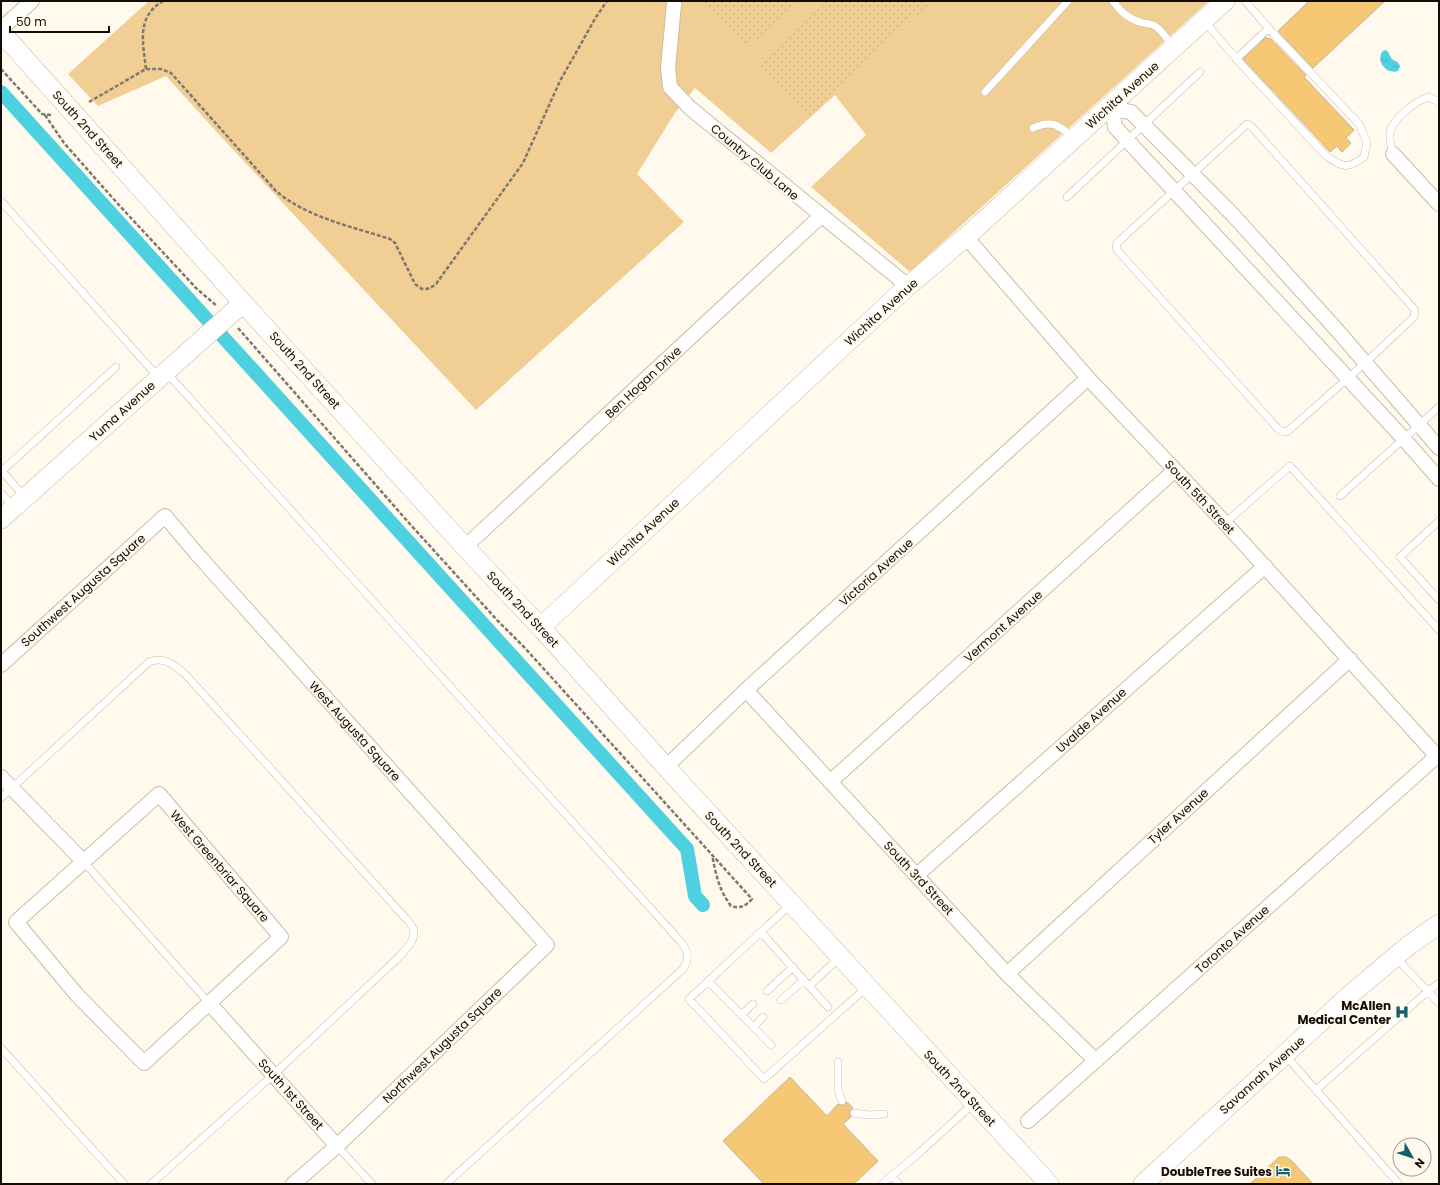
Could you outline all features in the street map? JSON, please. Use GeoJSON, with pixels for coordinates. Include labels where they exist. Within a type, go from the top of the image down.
{"type":"FeatureCollection","features":[{"type":"Feature","properties":{"kind":"main road","name":"Wichita Avenue"},"geometry":{"type":"LineString","coordinates":[[540,627],[908,286],[966,237],[1225,1]]}},
{"type":"Feature","properties":{"kind":"main road","name":"South 2nd Street"},"geometry":{"type":"LineString","coordinates":[[1,30],[243,303],[791,904],[1049,1184]]}},
{"type":"Feature","properties":{"kind":"main road","name":"Yuma Avenue"},"geometry":{"type":"LineString","coordinates":[[13,508],[210,332],[225,316],[243,303]]}},
{"type":"Feature","properties":{"kind":"main road","name":"Savannah Avenue"},"geometry":{"type":"LineString","coordinates":[[1143,1184],[1351,994],[1395,957],[1439,924]]}},
{"type":"Feature","properties":{"kind":"street"},"geometry":{"type":"LineString","coordinates":[[1,30],[32,1]]}},
{"type":"Feature","properties":{"kind":"street","name":"Country Club Lane"},"geometry":{"type":"LineString","coordinates":[[674,4],[668,68],[670,87],[690,108],[820,216],[908,286]]}},
{"type":"Feature","properties":{"kind":"street"},"geometry":{"type":"LineString","coordinates":[[1439,448],[1366,363],[1233,215],[1131,112],[1112,109],[1115,127],[1127,141],[1348,378],[1439,479]]}},
{"type":"Feature","properties":{"kind":"street"},"geometry":{"type":"LineString","coordinates":[[1393,154],[1439,204]]}},
{"type":"Feature","properties":{"kind":"street","name":"Ben Hogan Drive"},"geometry":{"type":"LineString","coordinates":[[465,547],[820,216]]}},
{"type":"Feature","properties":{"kind":"street","name":"South 5th Street"},"geometry":{"type":"LineString","coordinates":[[966,237],[1088,378],[1265,566],[1438,757]]}},
{"type":"Feature","properties":{"kind":"street","name":"Victoria Avenue"},"geometry":{"type":"LineString","coordinates":[[666,767],[746,690],[1088,378]]}},
{"type":"Feature","properties":{"kind":"street","name":"Vermont Avenue"},"geometry":{"type":"LineString","coordinates":[[830,782],[1175,470]]}},
{"type":"Feature","properties":{"kind":"street","name":"Southwest Augusta Square"},"geometry":{"type":"LineString","coordinates":[[1,665],[165,516]]}},
{"type":"Feature","properties":{"kind":"street","name":"West Augusta Square"},"geometry":{"type":"LineString","coordinates":[[165,516],[197,554],[546,945]]}},
{"type":"Feature","properties":{"kind":"street","name":"Uvalde Avenue"},"geometry":{"type":"LineString","coordinates":[[917,874],[1265,566]]}},
{"type":"Feature","properties":{"kind":"street","name":"Tyler Avenue"},"geometry":{"type":"LineString","coordinates":[[1007,974],[1350,659]]}},
{"type":"Feature","properties":{"kind":"street","name":"South 3rd Street"},"geometry":{"type":"LineString","coordinates":[[746,690],[917,874],[1007,974],[1096,1062]]}},
{"type":"Feature","properties":{"kind":"street","name":"Toronto Avenue"},"geometry":{"type":"LineString","coordinates":[[1028,1121],[1438,757]]}},
{"type":"Feature","properties":{"kind":"street"},"geometry":{"type":"LineString","coordinates":[[1,777],[83,861],[16,922],[77,995],[144,1063],[210,1004]]}},
{"type":"Feature","properties":{"kind":"street","name":"West Greenbriar Square"},"geometry":{"type":"LineString","coordinates":[[83,861],[159,794],[281,937],[210,1004]]}},
{"type":"Feature","properties":{"kind":"street","name":"Northwest Augusta Square"},"geometry":{"type":"LineString","coordinates":[[293,1184],[337,1146],[546,945]]}},
{"type":"Feature","properties":{"kind":"street","name":"South 1st Street"},"geometry":{"type":"LineString","coordinates":[[210,1004],[337,1146]]}},
{"type":"Feature","properties":{"kind":"lane"},"geometry":{"type":"LineString","coordinates":[[985,92],[1068,1]]}},
{"type":"Feature","properties":{"kind":"lane"},"geometry":{"type":"LineString","coordinates":[[1114,1],[1127,17],[1141,23],[1150,23],[1156,26],[1173,48]]}},
{"type":"Feature","properties":{"kind":"lane"},"geometry":{"type":"LineString","coordinates":[[1203,21],[1236,59],[1325,154],[1341,166],[1353,165],[1364,157],[1367,142],[1359,124],[1245,1]]}},
{"type":"Feature","properties":{"kind":"lane"},"geometry":{"type":"LineString","coordinates":[[1236,59],[1269,28]]}},
{"type":"Feature","properties":{"kind":"lane"},"geometry":{"type":"LineString","coordinates":[[1067,197],[1200,72]]}},
{"type":"Feature","properties":{"kind":"lane"},"geometry":{"type":"LineString","coordinates":[[1393,154],[1389,142],[1390,131],[1397,119],[1421,99],[1429,97],[1439,102]]}},
{"type":"Feature","properties":{"kind":"lane"},"geometry":{"type":"LineString","coordinates":[[1033,128],[1042,124],[1057,124],[1074,138]]}},
{"type":"Feature","properties":{"kind":"lane"},"geometry":{"type":"LineString","coordinates":[[1247,124],[1252,126],[1415,310],[1414,318],[1366,363],[1288,431],[1284,432],[1278,429],[1116,247],[1117,243],[1174,190],[1247,124]]}},
{"type":"Feature","properties":{"kind":"lane"},"geometry":{"type":"LineString","coordinates":[[1,201],[681,942],[688,952],[686,964],[683,969],[446,1184]]}},
{"type":"Feature","properties":{"kind":"lane"},"geometry":{"type":"LineString","coordinates":[[13,508],[2,471],[116,366]]}},
{"type":"Feature","properties":{"kind":"lane"},"geometry":{"type":"LineString","coordinates":[[1340,496],[1439,407]]}},
{"type":"Feature","properties":{"kind":"lane"},"geometry":{"type":"LineString","coordinates":[[1225,523],[1290,466],[1439,630]]}},
{"type":"Feature","properties":{"kind":"lane"},"geometry":{"type":"LineString","coordinates":[[1,493],[13,508]]}},
{"type":"Feature","properties":{"kind":"lane"},"geometry":{"type":"LineString","coordinates":[[1439,521],[1400,557],[1439,600]]}},
{"type":"Feature","properties":{"kind":"lane"},"geometry":{"type":"LineString","coordinates":[[1,798],[149,662],[154,660],[168,661],[186,675],[409,922],[414,930],[414,937],[398,958],[273,1075],[151,1184]]}},
{"type":"Feature","properties":{"kind":"lane"},"geometry":{"type":"LineString","coordinates":[[83,861],[210,1004]]}},
{"type":"Feature","properties":{"kind":"lane"},"geometry":{"type":"LineString","coordinates":[[791,904],[689,1000],[764,1079],[868,987]]}},
{"type":"Feature","properties":{"kind":"lane"},"geometry":{"type":"LineString","coordinates":[[761,932],[828,1007]]}},
{"type":"Feature","properties":{"kind":"lane"},"geometry":{"type":"LineString","coordinates":[[809,986],[840,957]]}},
{"type":"Feature","properties":{"kind":"lane"},"geometry":{"type":"LineString","coordinates":[[1395,957],[1439,1003]]}},
{"type":"Feature","properties":{"kind":"lane"},"geometry":{"type":"LineString","coordinates":[[767,991],[793,967]]}},
{"type":"Feature","properties":{"kind":"lane"},"geometry":{"type":"LineString","coordinates":[[781,1000],[804,980]]}},
{"type":"Feature","properties":{"kind":"lane"},"geometry":{"type":"LineString","coordinates":[[708,981],[770,1044]]}},
{"type":"Feature","properties":{"kind":"lane"},"geometry":{"type":"LineString","coordinates":[[1316,1090],[1439,983]]}},
{"type":"Feature","properties":{"kind":"lane"},"geometry":{"type":"LineString","coordinates":[[741,1015],[753,1004]]}},
{"type":"Feature","properties":{"kind":"lane"},"geometry":{"type":"LineString","coordinates":[[754,1027],[763,1017]]}},
{"type":"Feature","properties":{"kind":"lane"},"geometry":{"type":"LineString","coordinates":[[1,1048],[124,1184]]}},
{"type":"Feature","properties":{"kind":"lane"},"geometry":{"type":"LineString","coordinates":[[1285,1054],[1399,1184]]}},
{"type":"Feature","properties":{"kind":"lane"},"geometry":{"type":"LineString","coordinates":[[838,1062],[838,1090],[842,1101]]}},
{"type":"Feature","properties":{"kind":"lane"},"geometry":{"type":"LineString","coordinates":[[882,1184],[974,1102]]}},
{"type":"Feature","properties":{"kind":"lane"},"geometry":{"type":"LineString","coordinates":[[854,1113],[870,1115],[884,1114]]}},
{"type":"Feature","properties":{"kind":"lane","name":"South 1st Street"},"geometry":{"type":"LineString","coordinates":[[337,1146],[372,1184]]}},
{"type":"Feature","properties":{"kind":"lane"},"geometry":{"type":"LineString","coordinates":[[892,1176],[899,1184]]}},
{"type":"Feature","properties":{"kind":"path"},"geometry":{"type":"LineString","coordinates":[[146,69],[143,27],[147,16],[154,6],[163,1]]}},
{"type":"Feature","properties":{"kind":"path"},"geometry":{"type":"LineString","coordinates":[[89,102],[146,69],[162,69],[171,73],[276,191],[287,200],[316,215],[390,239],[395,243],[415,284],[422,289],[427,289],[436,284],[523,163],[560,81],[596,17],[607,1]]}},
{"type":"Feature","properties":{"kind":"path"},"geometry":{"type":"LineString","coordinates":[[1,69],[42,114],[52,115]]}},
{"type":"Feature","properties":{"kind":"path"},"geometry":{"type":"LineString","coordinates":[[45,114],[64,143],[113,198],[197,289],[225,316],[409,523],[497,620],[524,647],[752,899],[746,905],[737,908],[731,906],[728,902],[721,890],[712,855]]}},
{"type":"Feature","properties":{"kind":"shaded area"},"geometry":{"type":"Polygon","coordinates":[[[149,1],[1209,1],[910,272],[811,187],[866,135],[835,95],[771,153],[695,88],[675,113],[637,174],[684,222],[476,410],[166,76],[98,106],[68,74],[149,1]]]}},
{"type":"Feature","properties":{"kind":"shaded area"},"geometry":{"type":"Polygon","coordinates":[[[702,1],[799,1],[746,49],[702,1]]]}},
{"type":"Feature","properties":{"kind":"shaded area"},"geometry":{"type":"Polygon","coordinates":[[[824,1],[932,1],[808,117],[758,62],[824,1]]]}},
{"type":"Feature","properties":{"kind":"water"},"geometry":{"type":"Polygon","coordinates":[[[1386,50],[1392,59],[1399,64],[1400,66],[1398,71],[1389,71],[1383,66],[1380,58],[1383,51],[1386,50]]]}},
{"type":"Feature","properties":{"kind":"building"},"geometry":{"type":"Polygon","coordinates":[[[1309,1],[1385,1],[1313,68],[1278,31],[1309,1]]]}},
{"type":"Feature","properties":{"kind":"building"},"geometry":{"type":"Polygon","coordinates":[[[1266,37],[1268,39],[1270,38],[1306,75],[1304,77],[1354,130],[1346,138],[1351,143],[1342,152],[1337,146],[1330,152],[1243,59],[1266,37]]]}},
{"type":"Feature","properties":{"kind":"building"},"geometry":{"type":"Polygon","coordinates":[[[790,1077],[827,1116],[838,1104],[843,1106],[847,1102],[853,1108],[849,1112],[851,1117],[843,1124],[878,1161],[854,1184],[764,1184],[723,1141],[790,1077]]]}},
{"type":"Feature","properties":{"kind":"building","name":"DoubleTree Suites"},"geometry":{"type":"Polygon","coordinates":[[[1279,1157],[1286,1157],[1292,1161],[1313,1184],[1250,1184],[1279,1157]]]}},
{"type":"Feature","properties":{"kind":"waterway"},"geometry":{"type":"LineString","coordinates":[[1,92],[687,849],[695,896],[703,905]]}},
{"type":"Feature","properties":{"kind":"place","name":"McAllen Medical Center"},"geometry":{"type":"Point","coordinates":[1402,1012]}},
{"type":"Feature","properties":{"kind":"place","name":"DoubleTree Suites"},"geometry":{"type":"Point","coordinates":[1283,1171]}}]}
